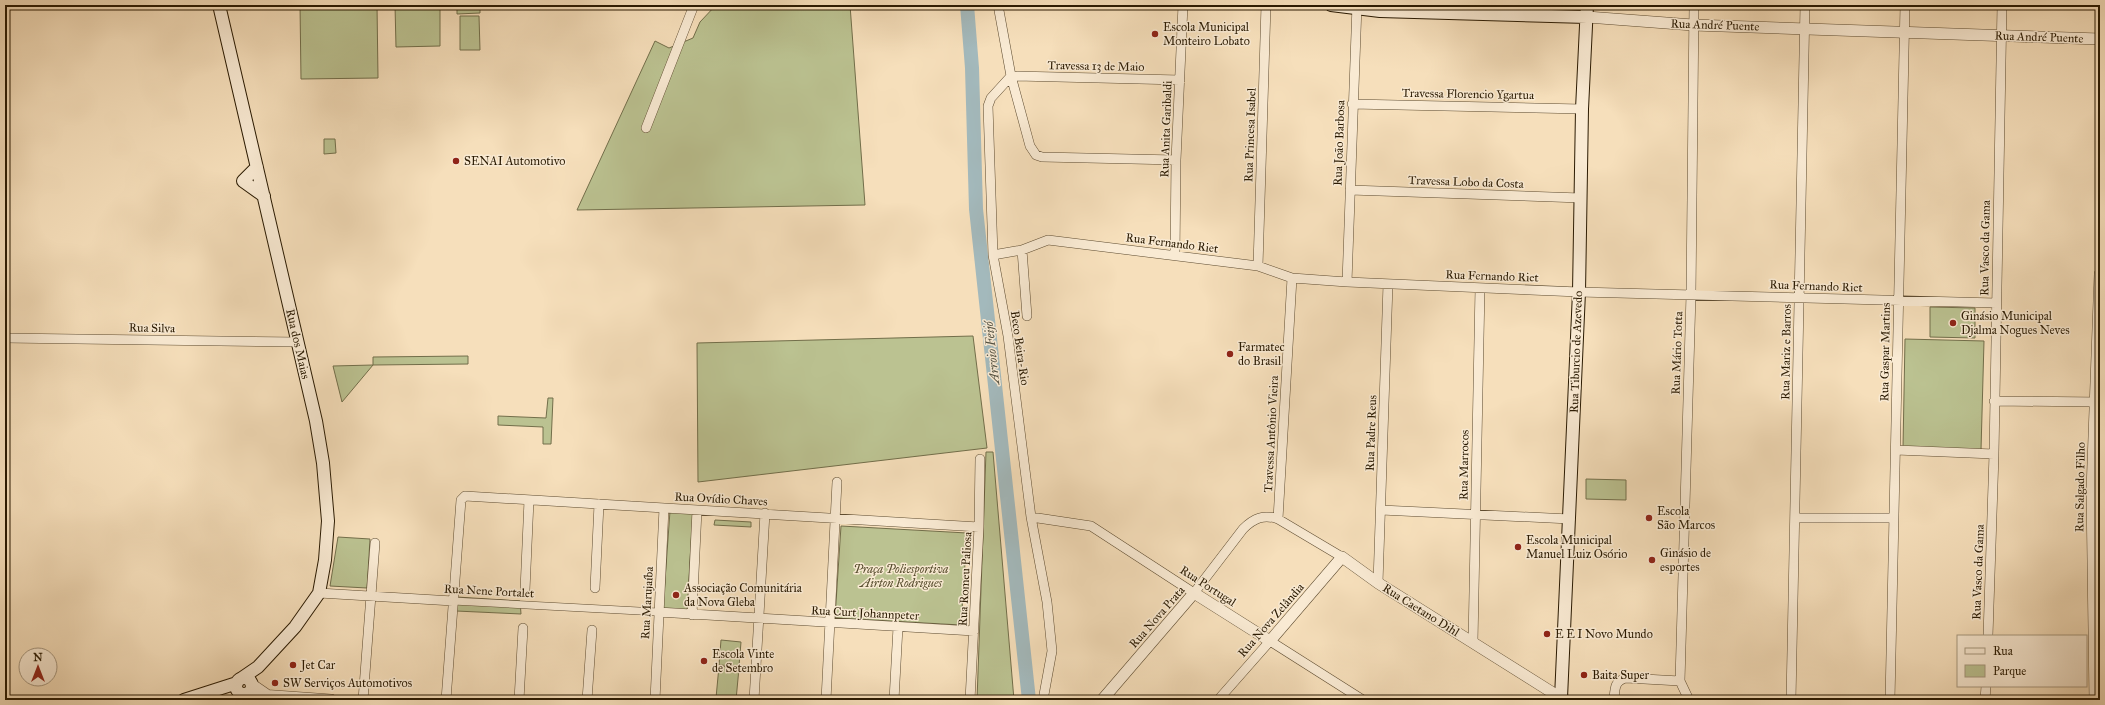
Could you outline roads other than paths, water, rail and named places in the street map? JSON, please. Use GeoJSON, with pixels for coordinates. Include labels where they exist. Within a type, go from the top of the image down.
{"type":"FeatureCollection","features":[{"type":"Feature","properties":{"kind":"main road","name":"Rua dos Maias"},"geometry":{"type":"LineString","coordinates":[[219,5],[317,428],[323,463],[328,521],[325,560],[319,593],[295,627],[258,667],[243,689]]}},
{"type":"Feature","properties":{"kind":"main road","name":"Rua André Puente"},"geometry":{"type":"LineString","coordinates":[[1331,5],[1357,7],[1587,11]]}},
{"type":"Feature","properties":{"kind":"main road","name":"Rua Tiburcio de Azevedo"},"geometry":{"type":"LineString","coordinates":[[1563,699],[1579,292],[1582,109],[1587,11]]}},
{"type":"Feature","properties":{"kind":"main road"},"geometry":{"type":"LineString","coordinates":[[257,167],[243,181],[264,196]]}},
{"type":"Feature","properties":{"kind":"main road"},"geometry":{"type":"LineString","coordinates":[[184,700],[202,695],[243,689]]}},
{"type":"Feature","properties":{"kind":"street"},"geometry":{"type":"LineString","coordinates":[[646,128],[694,5]]}},
{"type":"Feature","properties":{"kind":"street"},"geometry":{"type":"LineString","coordinates":[[998,5],[1011,76],[1029,142],[1036,155],[1042,157],[1176,160]]}},
{"type":"Feature","properties":{"kind":"street","name":"Rua Anita Garibaldi"},"geometry":{"type":"LineString","coordinates":[[1176,255],[1176,160],[1183,5]]}},
{"type":"Feature","properties":{"kind":"street","name":"Rua Princesa Isabel"},"geometry":{"type":"LineString","coordinates":[[1258,266],[1266,5]]}},
{"type":"Feature","properties":{"kind":"street","name":"Rua Mário Totta"},"geometry":{"type":"LineString","coordinates":[[1689,700],[1680,681],[1691,294],[1694,5]]}},
{"type":"Feature","properties":{"kind":"street","name":"Rua Mariz e Barros"},"geometry":{"type":"LineString","coordinates":[[1791,700],[1805,5]]}},
{"type":"Feature","properties":{"kind":"street","name":"Rua Gaspar Martins"},"geometry":{"type":"LineString","coordinates":[[1890,700],[1905,5]]}},
{"type":"Feature","properties":{"kind":"street","name":"Rua Vasco da Gama"},"geometry":{"type":"LineString","coordinates":[[1988,635],[1994,454],[2002,5]]}},
{"type":"Feature","properties":{"kind":"street","name":"Rua João Barbosa"},"geometry":{"type":"LineString","coordinates":[[1347,282],[1352,104],[1357,7]]}},
{"type":"Feature","properties":{"kind":"street","name":"Rua André Puente"},"geometry":{"type":"LineString","coordinates":[[1587,11],[1693,25],[2100,39]]}},
{"type":"Feature","properties":{"kind":"street","name":"Travessa 13 de Maio"},"geometry":{"type":"LineString","coordinates":[[1011,76],[1180,80]]}},
{"type":"Feature","properties":{"kind":"street","name":"Beco Beira-Rio"},"geometry":{"type":"LineString","coordinates":[[1011,76],[991,98],[988,106],[993,255],[1008,336],[1031,517],[1047,602],[1052,651],[1043,700]]}},
{"type":"Feature","properties":{"kind":"street","name":"Travessa Florencio Ygartua"},"geometry":{"type":"LineString","coordinates":[[1352,104],[1582,109]]}},
{"type":"Feature","properties":{"kind":"street","name":"Travessa Lobo da Costa"},"geometry":{"type":"LineString","coordinates":[[1350,190],[1581,198]]}},
{"type":"Feature","properties":{"kind":"street","name":"Rua Fernando Riet"},"geometry":{"type":"LineString","coordinates":[[993,255],[1022,250],[1048,240],[1258,266],[1292,278],[1347,282],[1579,292],[1996,303]]}},
{"type":"Feature","properties":{"kind":"street"},"geometry":{"type":"LineString","coordinates":[[1022,250],[1027,316]]}},
{"type":"Feature","properties":{"kind":"street","name":"Rua Salgado Filho"},"geometry":{"type":"LineString","coordinates":[[2095,700],[2097,688],[2092,491],[2098,402],[2100,274]]}},
{"type":"Feature","properties":{"kind":"street","name":"Travessa Antônio Vieira"},"geometry":{"type":"LineString","coordinates":[[1278,519],[1292,278]]}},
{"type":"Feature","properties":{"kind":"street","name":"Rua Padre Reus"},"geometry":{"type":"LineString","coordinates":[[1378,583],[1388,284]]}},
{"type":"Feature","properties":{"kind":"street","name":"Rua Marrocos"},"geometry":{"type":"LineString","coordinates":[[1473,642],[1480,288]]}},
{"type":"Feature","properties":{"kind":"street","name":"Rua Silva"},"geometry":{"type":"LineString","coordinates":[[5,338],[298,342]]}},
{"type":"Feature","properties":{"kind":"street"},"geometry":{"type":"LineString","coordinates":[[1994,401],[2098,402]]}},
{"type":"Feature","properties":{"kind":"street"},"geometry":{"type":"LineString","coordinates":[[1896,450],[1994,454]]}},
{"type":"Feature","properties":{"kind":"street","name":"Rua Romeu Paliosa"},"geometry":{"type":"LineString","coordinates":[[970,700],[979,527],[980,459]]}},
{"type":"Feature","properties":{"kind":"street"},"geometry":{"type":"LineString","coordinates":[[826,700],[837,482]]}},
{"type":"Feature","properties":{"kind":"street","name":"Rua Ovídio Chaves"},"geometry":{"type":"LineString","coordinates":[[453,601],[462,497],[465,496],[836,517],[979,527]]}},
{"type":"Feature","properties":{"kind":"street"},"geometry":{"type":"LineString","coordinates":[[525,590],[529,500]]}},
{"type":"Feature","properties":{"kind":"street"},"geometry":{"type":"LineString","coordinates":[[595,588],[599,504]]}},
{"type":"Feature","properties":{"kind":"street","name":"Rua Marujaíba"},"geometry":{"type":"LineString","coordinates":[[655,700],[664,508]]}},
{"type":"Feature","properties":{"kind":"street"},"geometry":{"type":"LineString","coordinates":[[692,614],[697,510]]}},
{"type":"Feature","properties":{"kind":"street"},"geometry":{"type":"LineString","coordinates":[[1381,510],[1570,519]]}},
{"type":"Feature","properties":{"kind":"street"},"geometry":{"type":"LineString","coordinates":[[754,700],[765,513]]}},
{"type":"Feature","properties":{"kind":"street","name":"Rua Nova Prata"},"geometry":{"type":"LineString","coordinates":[[1102,700],[1194,593],[1243,529],[1252,521],[1261,517],[1270,516],[1278,519]]}},
{"type":"Feature","properties":{"kind":"street","name":"Rua Portugal"},"geometry":{"type":"LineString","coordinates":[[1031,517],[1091,526],[1363,700]]}},
{"type":"Feature","properties":{"kind":"street"},"geometry":{"type":"LineString","coordinates":[[1795,518],[1894,518]]}},
{"type":"Feature","properties":{"kind":"street","name":"Rua Caetano Dihl"},"geometry":{"type":"LineString","coordinates":[[1278,519],[1342,557],[1378,583],[1563,699]]}},
{"type":"Feature","properties":{"kind":"street"},"geometry":{"type":"LineString","coordinates":[[364,700],[375,543]]}},
{"type":"Feature","properties":{"kind":"street","name":"Rua Nova Zelândia"},"geometry":{"type":"LineString","coordinates":[[1218,700],[1342,557]]}},
{"type":"Feature","properties":{"kind":"street","name":"Rua Nene Portalet"},"geometry":{"type":"LineString","coordinates":[[319,593],[658,612]]}},
{"type":"Feature","properties":{"kind":"street"},"geometry":{"type":"LineString","coordinates":[[446,700],[453,601]]}},
{"type":"Feature","properties":{"kind":"street","name":"Rua Curt Johannpeter"},"geometry":{"type":"LineString","coordinates":[[658,612],[974,631]]}},
{"type":"Feature","properties":{"kind":"street"},"geometry":{"type":"LineString","coordinates":[[894,700],[898,627]]}},
{"type":"Feature","properties":{"kind":"street"},"geometry":{"type":"LineString","coordinates":[[519,700],[523,628]]}},
{"type":"Feature","properties":{"kind":"street"},"geometry":{"type":"LineString","coordinates":[[587,700],[592,630]]}},
{"type":"Feature","properties":{"kind":"street"},"geometry":{"type":"LineString","coordinates":[[1614,700],[1616,685],[1619,679],[1626,678],[1680,681]]}},
{"type":"Feature","properties":{"kind":"street"},"geometry":{"type":"LineString","coordinates":[[1985,700],[1986,687]]}},
{"type":"Feature","properties":{"kind":"street"},"geometry":{"type":"LineString","coordinates":[[243,689],[267,695],[331,700]]}},
{"type":"Feature","properties":{"kind":"waterway","name":"Arroio Feijó"},"geometry":{"type":"LineString","coordinates":[[967,5],[972,68],[976,209],[1029,700]]}},
{"type":"Feature","properties":{"kind":"place","name":"Escola Municipal Monteiro Lobato"},"geometry":{"type":"Point","coordinates":[1155,34]}},
{"type":"Feature","properties":{"kind":"place","name":"SENAI Automotivo"},"geometry":{"type":"Point","coordinates":[456,161]}},
{"type":"Feature","properties":{"kind":"place","name":"Ginásio Municipal Djalma Nogues Neves"},"geometry":{"type":"Point","coordinates":[1953,323]}},
{"type":"Feature","properties":{"kind":"place","name":"Farmatec do Brasil"},"geometry":{"type":"Point","coordinates":[1230,354]}},
{"type":"Feature","properties":{"kind":"place","name":"Escola São Marcos"},"geometry":{"type":"Point","coordinates":[1649,518]}},
{"type":"Feature","properties":{"kind":"place","name":"Escola Municipal Manuel Luiz Osório"},"geometry":{"type":"Point","coordinates":[1518,547]}},
{"type":"Feature","properties":{"kind":"place","name":"Ginásio de esportes"},"geometry":{"type":"Point","coordinates":[1652,560]}},
{"type":"Feature","properties":{"kind":"place","name":"Associação Comunitária da Nova Gleba"},"geometry":{"type":"Point","coordinates":[676,595]}},
{"type":"Feature","properties":{"kind":"place","name":"E E I Novo Mundo"},"geometry":{"type":"Point","coordinates":[1547,634]}},
{"type":"Feature","properties":{"kind":"place","name":"Escola Vinte de Setembro"},"geometry":{"type":"Point","coordinates":[704,661]}},
{"type":"Feature","properties":{"kind":"place","name":"Jet Car"},"geometry":{"type":"Point","coordinates":[293,665]}},
{"type":"Feature","properties":{"kind":"place","name":"Baita Super"},"geometry":{"type":"Point","coordinates":[1584,675]}},
{"type":"Feature","properties":{"kind":"place","name":"SW Serviços Automotivos"},"geometry":{"type":"Point","coordinates":[275,683]}},
{"type":"Feature","properties":{"kind":"park label","name":"Praça Poliesportiva Airton Rodrigues"},"geometry":{"type":"Point","coordinates":[901,576]}}]}
